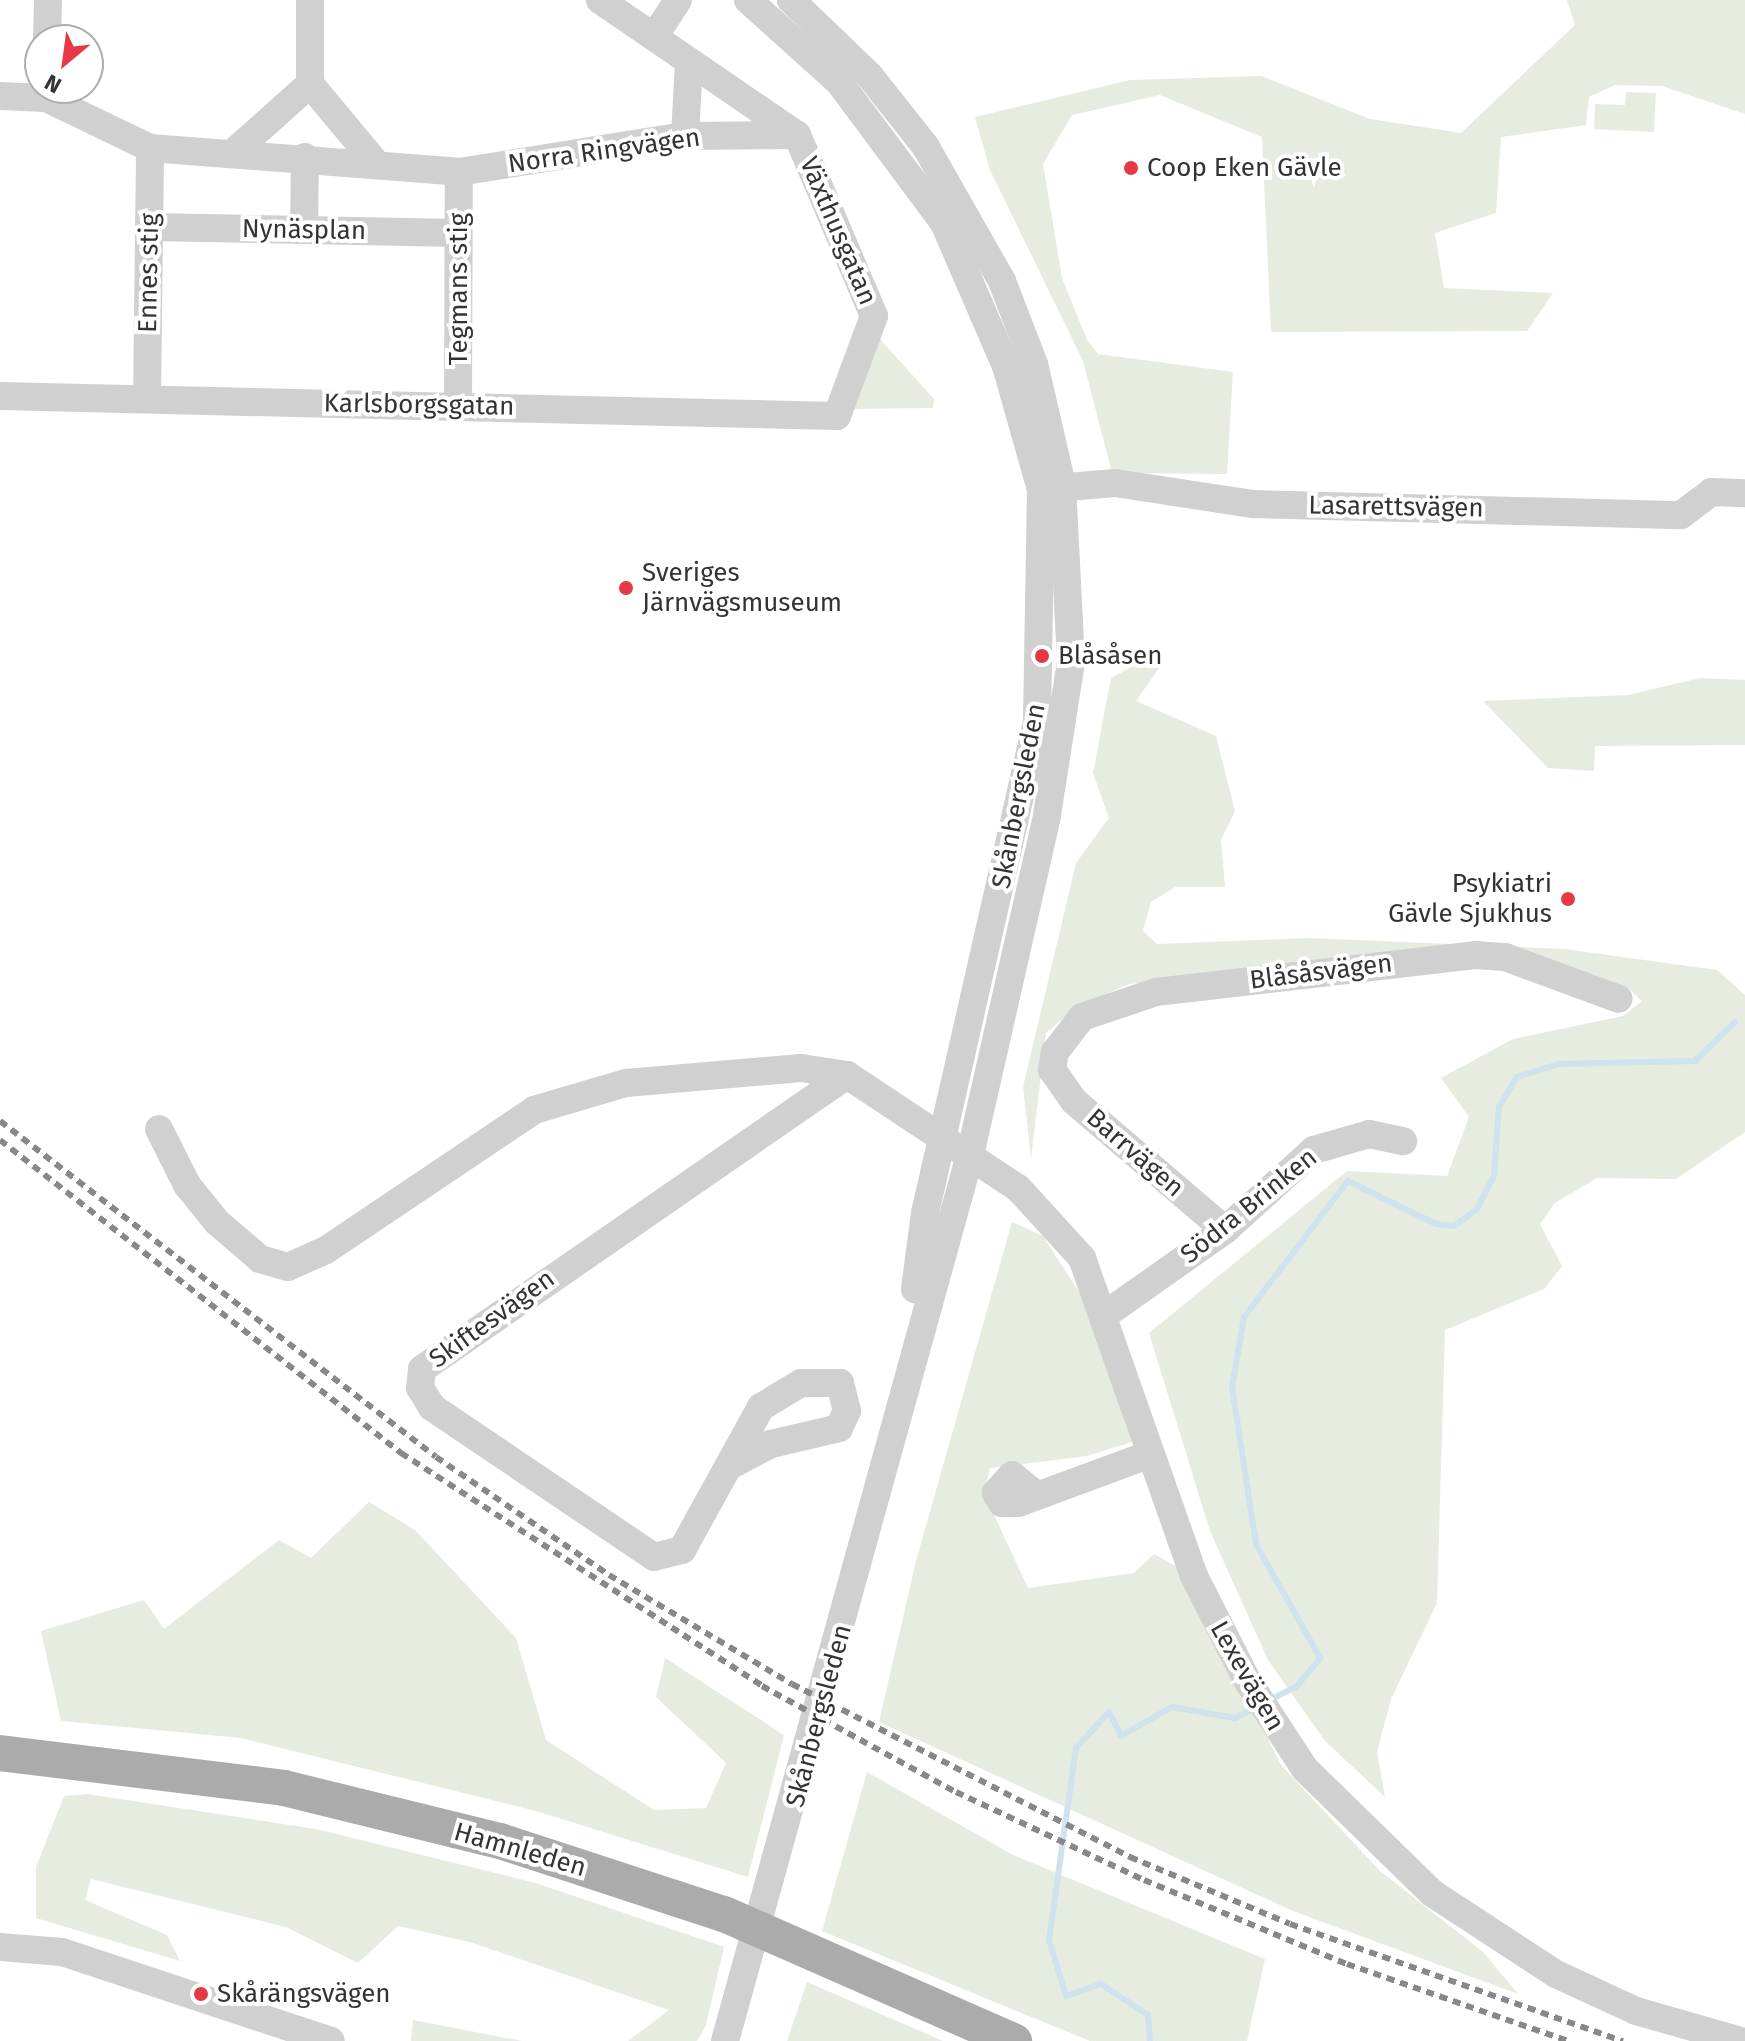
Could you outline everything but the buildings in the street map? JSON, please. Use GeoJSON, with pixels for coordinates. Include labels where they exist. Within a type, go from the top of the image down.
{"type":"FeatureCollection","features":[{"type":"Feature","properties":{"kind":"main road","name":"Hamnleden"},"geometry":{"type":"LineString","coordinates":[[0,1753],[284,1788],[500,1841],[724,1914],[1014,2041]]}},
{"type":"Feature","properties":{"kind":"street"},"geometry":{"type":"LineString","coordinates":[[47,24],[48,0]]}},
{"type":"Feature","properties":{"kind":"street"},"geometry":{"type":"LineString","coordinates":[[310,0],[310,84],[375,162]]}},
{"type":"Feature","properties":{"kind":"street","name":"Växthusgatan"},"geometry":{"type":"LineString","coordinates":[[600,0],[797,135],[874,316],[837,416]]}},
{"type":"Feature","properties":{"kind":"street"},"geometry":{"type":"LineString","coordinates":[[654,37],[678,0]]}},
{"type":"Feature","properties":{"kind":"street","name":"Skånbergsleden"},"geometry":{"type":"LineString","coordinates":[[748,0],[848,92],[944,223],[1006,366],[1052,487],[1037,721],[925,1213],[903,1389]]}},
{"type":"Feature","properties":{"kind":"street","name":"Skånbergsleden"},"geometry":{"type":"LineString","coordinates":[[725,2041],[835,1661],[903,1389],[970,1155],[1062,730],[1071,662],[1052,487],[1034,364],[967,212],[870,76],[791,0]]}},
{"type":"Feature","properties":{"kind":"street"},"geometry":{"type":"LineString","coordinates":[[685,136],[689,63]]}},
{"type":"Feature","properties":{"kind":"street"},"geometry":{"type":"LineString","coordinates":[[235,151],[310,84]]}},
{"type":"Feature","properties":{"kind":"street"},"geometry":{"type":"LineString","coordinates":[[0,96],[24,94]]}},
{"type":"Feature","properties":{"kind":"street"},"geometry":{"type":"LineString","coordinates":[[67,104],[150,148],[235,151],[459,172]]}},
{"type":"Feature","properties":{"kind":"street","name":"Norra Ringvägen"},"geometry":{"type":"LineString","coordinates":[[459,172],[685,136],[797,135]]}},
{"type":"Feature","properties":{"kind":"street","name":"Ennes stig"},"geometry":{"type":"LineString","coordinates":[[147,399],[150,148]]}},
{"type":"Feature","properties":{"kind":"street"},"geometry":{"type":"LineString","coordinates":[[304,230],[305,157]]}},
{"type":"Feature","properties":{"kind":"street","name":"Tegmans stig"},"geometry":{"type":"LineString","coordinates":[[458,406],[459,172]]}},
{"type":"Feature","properties":{"kind":"street","name":"Nynäsplan"},"geometry":{"type":"LineString","coordinates":[[150,227],[458,233]]}},
{"type":"Feature","properties":{"kind":"street","name":"Karlsborgsgatan"},"geometry":{"type":"LineString","coordinates":[[0,396],[837,416]]}},
{"type":"Feature","properties":{"kind":"street","name":"Lasarettsvägen"},"geometry":{"type":"LineString","coordinates":[[1052,487],[1115,483],[1253,504],[1681,515],[1711,492],[1745,493]]}},
{"type":"Feature","properties":{"kind":"street","name":"Blåsåsvägen"},"geometry":{"type":"LineString","coordinates":[[1052,1070],[1059,1045],[1082,1017],[1156,992],[1475,955],[1505,957],[1619,999]]}},
{"type":"Feature","properties":{"kind":"street"},"geometry":{"type":"LineString","coordinates":[[159,1129],[187,1185],[217,1222],[260,1259],[288,1267],[326,1250],[546,1106],[641,1082],[801,1068],[847,1075],[943,1144]]}},
{"type":"Feature","properties":{"kind":"street","name":"Barrvägen"},"geometry":{"type":"LineString","coordinates":[[1052,1070],[1074,1101],[1225,1230]]}},
{"type":"Feature","properties":{"kind":"street","name":"Skiftesvägen"},"geometry":{"type":"LineString","coordinates":[[735,1463],[682,1550],[654,1557],[432,1407],[420,1388],[422,1369],[847,1075]]}},
{"type":"Feature","properties":{"kind":"street","name":"Södra Brinken"},"geometry":{"type":"LineString","coordinates":[[1106,1314],[1225,1230],[1314,1150],[1369,1134],[1403,1141]]}},
{"type":"Feature","properties":{"kind":"street","name":"Lexevägen"},"geometry":{"type":"LineString","coordinates":[[943,1144],[970,1155],[1048,1214],[1082,1258],[1106,1314],[1148,1455],[1193,1574],[1247,1680],[1305,1769],[1432,1893],[1556,1974],[1636,2011],[1741,2041]]}},
{"type":"Feature","properties":{"kind":"street"},"geometry":{"type":"LineString","coordinates":[[1034,1493],[1148,1455]]}},
{"type":"Feature","properties":{"kind":"street"},"geometry":{"type":"LineString","coordinates":[[0,1947],[62,1952],[331,2041]]}},
{"type":"Feature","properties":{"kind":"shaded area"},"geometry":{"type":"Polygon","coordinates":[[[1567,0],[1745,0],[1745,114],[1662,86],[1615,85],[1589,97],[1586,125],[1501,137],[1496,213],[1435,233],[1444,288],[1553,293],[1527,331],[1271,332],[1262,137],[1160,95],[1072,115],[1043,164],[1062,278],[1087,340],[1098,354],[1233,372],[1227,474],[1112,473],[1083,361],[990,170],[975,117],[1130,80],[1261,76],[1370,119],[1461,133],[1575,25],[1567,0]]]}},
{"type":"Feature","properties":{"kind":"shaded area"},"geometry":{"type":"Polygon","coordinates":[[[1626,92],[1656,93],[1654,132],[1594,129],[1595,104],[1625,105],[1626,92]]]}},
{"type":"Feature","properties":{"kind":"shaded area"},"geometry":{"type":"Polygon","coordinates":[[[879,338],[934,399],[933,408],[851,409],[879,338]]]}},
{"type":"Feature","properties":{"kind":"shaded area"},"geometry":{"type":"Polygon","coordinates":[[[1152,656],[1159,668],[1136,701],[1216,736],[1235,811],[1221,840],[1225,887],[1175,887],[1151,902],[1143,931],[1157,944],[1308,938],[1564,949],[1717,970],[1745,995],[1745,1132],[1676,1179],[1597,1178],[1555,1203],[1540,1224],[1562,1266],[1544,1289],[1445,1330],[1437,1603],[1391,1699],[1377,1752],[1385,1797],[1325,1741],[1268,1660],[1210,1531],[1149,1333],[1347,1171],[1447,1176],[1469,1117],[1441,1078],[1513,1039],[1623,1016],[1642,1001],[1628,988],[1486,953],[1129,984],[1075,1008],[1046,1033],[1031,1159],[1023,1087],[1076,863],[1109,818],[1093,773],[1111,678],[1152,656]]]}},
{"type":"Feature","properties":{"kind":"shaded area"},"geometry":{"type":"Polygon","coordinates":[[[1700,678],[1745,680],[1745,745],[1595,746],[1594,771],[1548,768],[1483,701],[1628,695],[1700,678]]]}},
{"type":"Feature","properties":{"kind":"shaded area"},"geometry":{"type":"Polygon","coordinates":[[[1012,1222],[1043,1236],[1079,1292],[1105,1316],[1141,1439],[1087,1456],[990,1468],[984,1493],[1028,1588],[1134,1573],[1154,1554],[1186,1572],[1281,1765],[1380,1871],[1483,1952],[1518,1994],[1293,1911],[879,1722],[916,1561],[1012,1222]]]}},
{"type":"Feature","properties":{"kind":"shaded area"},"geometry":{"type":"Polygon","coordinates":[[[369,1502],[415,1530],[516,1638],[546,1740],[654,1810],[706,1808],[726,1763],[656,1697],[665,1658],[784,1735],[748,1877],[536,1811],[241,1738],[61,1721],[41,1631],[144,1600],[164,1629],[279,1540],[311,1558],[369,1502]]]}},
{"type":"Feature","properties":{"kind":"shaded area"},"geometry":{"type":"Polygon","coordinates":[[[867,1772],[1013,1855],[1265,1959],[1247,2041],[1090,2041],[822,1931],[867,1772]]]}},
{"type":"Feature","properties":{"kind":"shaded area"},"geometry":{"type":"Polygon","coordinates":[[[87,1794],[316,1829],[536,1883],[724,1947],[706,2025],[697,2041],[628,2041],[669,2010],[470,1942],[398,1926],[358,1963],[286,1927],[91,1879],[85,1900],[167,1935],[180,1961],[36,1918],[36,1867],[64,1796],[87,1794]]]}},
{"type":"Feature","properties":{"kind":"shaded area"},"geometry":{"type":"Polygon","coordinates":[[[807,1982],[943,2041],[787,2041],[807,1982]]]}},
{"type":"Feature","properties":{"kind":"shaded area"},"geometry":{"type":"Polygon","coordinates":[[[413,2020],[522,2041],[411,2041],[413,2020]]]}},
{"type":"Feature","properties":{"kind":"waterway"},"geometry":{"type":"LineString","coordinates":[[1268,1701],[1296,1687],[1320,1658],[1256,1544],[1232,1388],[1244,1317],[1348,1181],[1436,1224],[1454,1226],[1477,1209],[1494,1175],[1499,1107],[1517,1077],[1559,1064],[1695,1061],[1735,1022]]}},
{"type":"Feature","properties":{"kind":"waterway"},"geometry":{"type":"LineString","coordinates":[[1150,2041],[1148,2015],[1101,1984],[1066,1996],[1049,1940],[1076,1748],[1109,1712],[1121,1736],[1172,1707],[1235,1718],[1255,1708]]}},
{"type":"Feature","properties":{"kind":"railway"},"geometry":{"type":"LineString","coordinates":[[0,1121],[436,1457],[609,1575],[792,1684],[1130,1857],[1290,1924],[1623,2041]]}},
{"type":"Feature","properties":{"kind":"railway"},"geometry":{"type":"LineString","coordinates":[[0,1140],[401,1453],[762,1686],[956,1792],[1144,1880],[1347,1964],[1568,2041]]}},
{"type":"Feature","properties":{"kind":"place","name":"Coop Eken Gävle"},"geometry":{"type":"Point","coordinates":[1131,168]}},
{"type":"Feature","properties":{"kind":"place","name":"Sveriges Järnvägsmuseum"},"geometry":{"type":"Point","coordinates":[626,588]}},
{"type":"Feature","properties":{"kind":"place","name":"Blåsåsen"},"geometry":{"type":"Point","coordinates":[1042,656]}},
{"type":"Feature","properties":{"kind":"place","name":"Psykiatri Gävle Sjukhus"},"geometry":{"type":"Point","coordinates":[1568,899]}},
{"type":"Feature","properties":{"kind":"place","name":"Skårängsvägen"},"geometry":{"type":"Point","coordinates":[201,1994]}}]}
